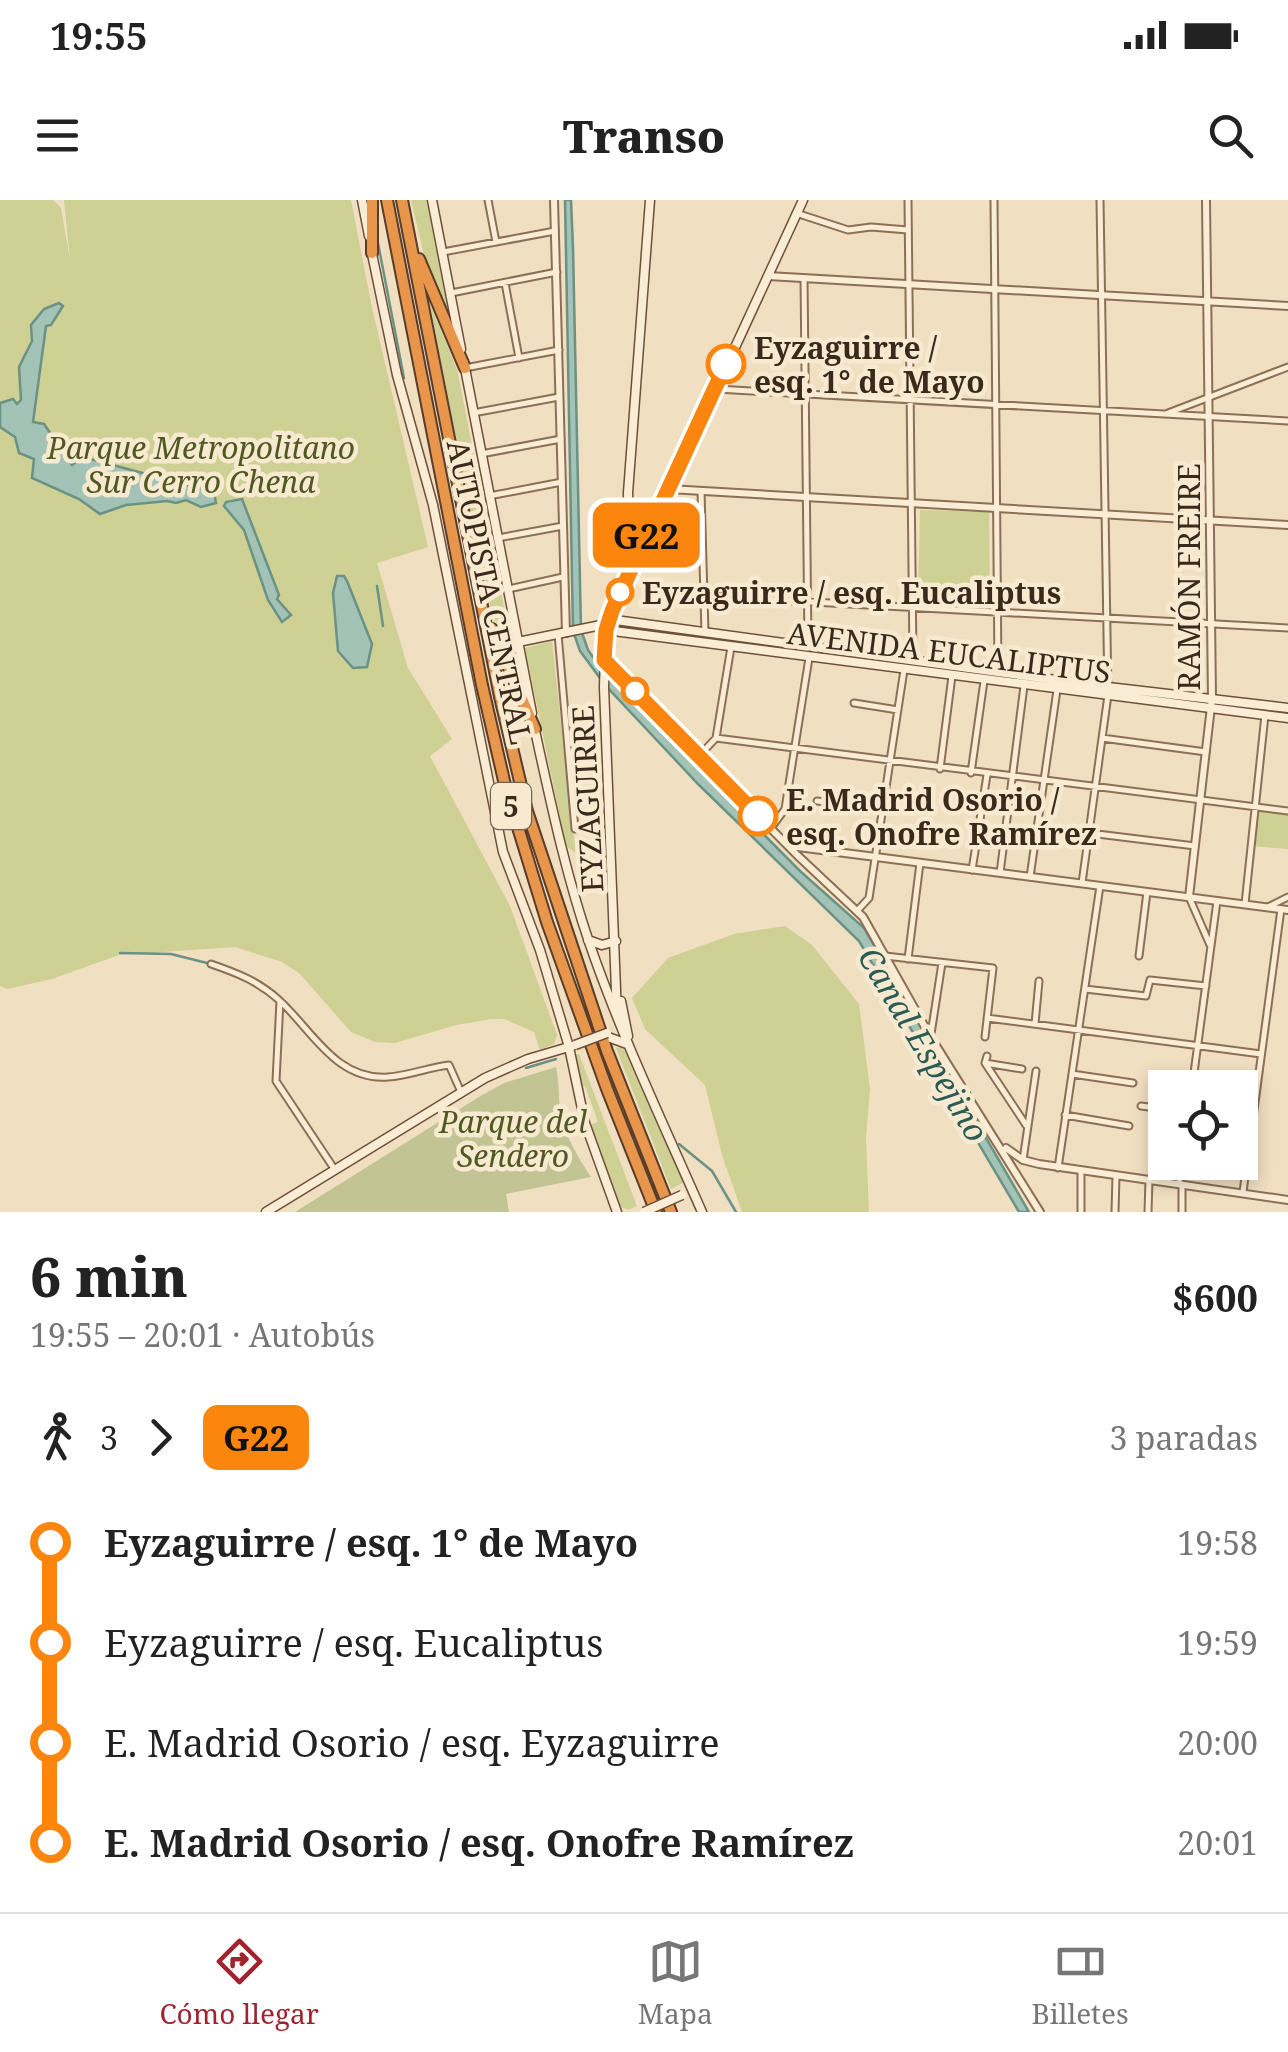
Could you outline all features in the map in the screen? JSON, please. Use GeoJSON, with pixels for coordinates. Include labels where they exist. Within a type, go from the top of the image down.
{"type":"FeatureCollection","features":[{"type":"Feature","properties":{"kind":"highway"},"geometry":{"type":"LineString","coordinates":[[372,200],[372,252]]}},
{"type":"Feature","properties":{"kind":"highway","name":"AUTOPISTA CENTRAL"},"geometry":{"type":"LineString","coordinates":[[387,200],[505,784],[547,922],[656,1212]]}},
{"type":"Feature","properties":{"kind":"highway","name":"AUTOPISTA CENTRAL"},"geometry":{"type":"LineString","coordinates":[[402,200],[508,736],[537,846],[621,1089],[671,1212]]}},
{"type":"Feature","properties":{"kind":"highway"},"geometry":{"type":"LineString","coordinates":[[408,229],[465,368]]}},
{"type":"Feature","properties":{"kind":"highway"},"geometry":{"type":"LineString","coordinates":[[480,595],[535,729]]}},
{"type":"Feature","properties":{"kind":"main road"},"geometry":{"type":"LineString","coordinates":[[362,200],[393,358],[433,505],[503,852],[572,1046],[582,1114],[618,1211]]}},
{"type":"Feature","properties":{"kind":"main road"},"geometry":{"type":"LineString","coordinates":[[432,200],[560,843],[588,940],[617,1020],[702,1212]]}},
{"type":"Feature","properties":{"kind":"main road"},"geometry":{"type":"LineString","coordinates":[[636,556],[629,521],[650,200]]}},
{"type":"Feature","properties":{"kind":"main road"},"geometry":{"type":"LineString","coordinates":[[518,642],[602,628],[608,619],[803,200]]}},
{"type":"Feature","properties":{"kind":"main road"},"geometry":{"type":"LineString","coordinates":[[629,521],[650,526]]}},
{"type":"Feature","properties":{"kind":"main road","name":"AVENIDA EUCALIPTUS"},"geometry":{"type":"LineString","coordinates":[[608,619],[998,672],[1108,691],[1288,708]]}},
{"type":"Feature","properties":{"kind":"main road","name":"AVENIDA EUCALIPTUS"},"geometry":{"type":"LineString","coordinates":[[602,628],[1024,686],[1108,691]]}},
{"type":"Feature","properties":{"kind":"main road","name":"EYZAGUIRRE"},"geometry":{"type":"LineString","coordinates":[[602,628],[617,1020]]}},
{"type":"Feature","properties":{"kind":"main road","name":"AVENIDA EUCALIPTUS"},"geometry":{"type":"LineString","coordinates":[[1212,703],[1288,718]]}},
{"type":"Feature","properties":{"kind":"main road"},"geometry":{"type":"LineString","coordinates":[[588,940],[602,945],[616,942]]}},
{"type":"Feature","properties":{"kind":"main road"},"geometry":{"type":"LineString","coordinates":[[617,977],[636,1065]]}},
{"type":"Feature","properties":{"kind":"main road"},"geometry":{"type":"LineString","coordinates":[[606,1036],[617,1020]]}},
{"type":"Feature","properties":{"kind":"main road"},"geometry":{"type":"LineString","coordinates":[[266,1212],[495,1072],[606,1036],[627,1044]]}},
{"type":"Feature","properties":{"kind":"main road"},"geometry":{"type":"LineString","coordinates":[[554,1051],[572,1061]]}},
{"type":"Feature","properties":{"kind":"main road"},"geometry":{"type":"LineString","coordinates":[[644,1212],[692,1190]]}},
{"type":"Feature","properties":{"kind":"street"},"geometry":{"type":"LineString","coordinates":[[489,200],[496,242]]}},
{"type":"Feature","properties":{"kind":"street"},"geometry":{"type":"LineString","coordinates":[[554,200],[565,633],[575,829]]}},
{"type":"Feature","properties":{"kind":"street"},"geometry":{"type":"LineString","coordinates":[[794,200],[796,214],[848,230],[908,230]]}},
{"type":"Feature","properties":{"kind":"street"},"geometry":{"type":"LineString","coordinates":[[908,200],[912,660]]}},
{"type":"Feature","properties":{"kind":"street"},"geometry":{"type":"LineString","coordinates":[[994,200],[998,672]]}},
{"type":"Feature","properties":{"kind":"street"},"geometry":{"type":"LineString","coordinates":[[1082,884],[1108,691],[1100,200]]}},
{"type":"Feature","properties":{"kind":"street","name":"RAMÓN FREIRE"},"geometry":{"type":"LineString","coordinates":[[1206,200],[1212,703],[1189,897],[1210,948]]}},
{"type":"Feature","properties":{"kind":"street"},"geometry":{"type":"LineString","coordinates":[[443,252],[555,231]]}},
{"type":"Feature","properties":{"kind":"street"},"geometry":{"type":"LineString","coordinates":[[450,293],[556,272]]}},
{"type":"Feature","properties":{"kind":"street"},"geometry":{"type":"LineString","coordinates":[[767,276],[1288,306]]}},
{"type":"Feature","properties":{"kind":"street"},"geometry":{"type":"LineString","coordinates":[[804,278],[808,647]]}},
{"type":"Feature","properties":{"kind":"street"},"geometry":{"type":"LineString","coordinates":[[505,282],[519,358]]}},
{"type":"Feature","properties":{"kind":"street"},"geometry":{"type":"LineString","coordinates":[[465,368],[559,350]]}},
{"type":"Feature","properties":{"kind":"street"},"geometry":{"type":"LineString","coordinates":[[1165,414],[1288,367]]}},
{"type":"Feature","properties":{"kind":"street"},"geometry":{"type":"LineString","coordinates":[[714,389],[1288,420]]}},
{"type":"Feature","properties":{"kind":"street"},"geometry":{"type":"LineString","coordinates":[[473,413],[561,396]]}},
{"type":"Feature","properties":{"kind":"street"},"geometry":{"type":"LineString","coordinates":[[481,454],[561,440]]}},
{"type":"Feature","properties":{"kind":"street"},"geometry":{"type":"LineString","coordinates":[[490,496],[562,482]]}},
{"type":"Feature","properties":{"kind":"street"},"geometry":{"type":"LineString","coordinates":[[667,489],[1288,525]]}},
{"type":"Feature","properties":{"kind":"street"},"geometry":{"type":"LineString","coordinates":[[701,491],[705,632]]}},
{"type":"Feature","properties":{"kind":"street"},"geometry":{"type":"LineString","coordinates":[[498,538],[563,526]]}},
{"type":"Feature","properties":{"kind":"street"},"geometry":{"type":"LineString","coordinates":[[508,589],[564,577]]}},
{"type":"Feature","properties":{"kind":"street"},"geometry":{"type":"LineString","coordinates":[[704,596],[1288,628]]}},
{"type":"Feature","properties":{"kind":"street"},"geometry":{"type":"LineString","coordinates":[[699,756],[716,738],[731,647]]}},
{"type":"Feature","properties":{"kind":"street"},"geometry":{"type":"LineString","coordinates":[[771,829],[785,809],[809,658]]}},
{"type":"Feature","properties":{"kind":"street"},"geometry":{"type":"LineString","coordinates":[[604,664],[857,911],[1040,1212]]}},
{"type":"Feature","properties":{"kind":"street"},"geometry":{"type":"LineString","coordinates":[[857,911],[869,898],[904,670]]}},
{"type":"Feature","properties":{"kind":"street"},"geometry":{"type":"LineString","coordinates":[[940,768],[952,676]]}},
{"type":"Feature","properties":{"kind":"street"},"geometry":{"type":"LineString","coordinates":[[972,773],[984,680]]}},
{"type":"Feature","properties":{"kind":"street"},"geometry":{"type":"LineString","coordinates":[[1000,873],[1024,686]]}},
{"type":"Feature","properties":{"kind":"street"},"geometry":{"type":"LineString","coordinates":[[1030,877],[1057,690]]}},
{"type":"Feature","properties":{"kind":"street"},"geometry":{"type":"LineString","coordinates":[[854,703],[898,710]]}},
{"type":"Feature","properties":{"kind":"street"},"geometry":{"type":"LineString","coordinates":[[1245,904],[1266,715]]}},
{"type":"Feature","properties":{"kind":"street"},"geometry":{"type":"LineString","coordinates":[[716,738],[1288,811]]}},
{"type":"Feature","properties":{"kind":"street"},"geometry":{"type":"LineString","coordinates":[[1102,738],[1206,752]]}},
{"type":"Feature","properties":{"kind":"street"},"geometry":{"type":"LineString","coordinates":[[972,870],[987,774]]}},
{"type":"Feature","properties":{"kind":"street"},"geometry":{"type":"LineString","coordinates":[[816,801],[884,808]]}},
{"type":"Feature","properties":{"kind":"street"},"geometry":{"type":"LineString","coordinates":[[1089,834],[1195,846]]}},
{"type":"Feature","properties":{"kind":"street"},"geometry":{"type":"LineString","coordinates":[[788,846],[1285,909],[1243,1192]]}},
{"type":"Feature","properties":{"kind":"street"},"geometry":{"type":"LineString","coordinates":[[801,848],[808,864]]}},
{"type":"Feature","properties":{"kind":"street"},"geometry":{"type":"LineString","coordinates":[[908,959],[920,863]]}},
{"type":"Feature","properties":{"kind":"street"},"geometry":{"type":"LineString","coordinates":[[1058,1168],[1100,886]]}},
{"type":"Feature","properties":{"kind":"street"},"geometry":{"type":"LineString","coordinates":[[1139,956],[1147,892]]}},
{"type":"Feature","properties":{"kind":"street"},"geometry":{"type":"LineString","coordinates":[[1265,907],[1288,897]]}},
{"type":"Feature","properties":{"kind":"street","name":"RAMÓN FREIRE"},"geometry":{"type":"LineString","coordinates":[[1195,1070],[1217,901]]}},
{"type":"Feature","properties":{"kind":"street"},"geometry":{"type":"LineString","coordinates":[[884,956],[993,968],[985,1037]]}},
{"type":"Feature","properties":{"kind":"street"},"geometry":{"type":"LineString","coordinates":[[930,1036],[942,962]]}},
{"type":"Feature","properties":{"kind":"street"},"geometry":{"type":"LineString","coordinates":[[211,964],[244,974],[280,1001],[322,1048],[350,1071],[388,1078],[449,1064],[461,1092]]}},
{"type":"Feature","properties":{"kind":"street"},"geometry":{"type":"LineString","coordinates":[[1084,989],[1146,996],[1150,980],[1206,986]]}},
{"type":"Feature","properties":{"kind":"street"},"geometry":{"type":"LineString","coordinates":[[1035,1024],[1039,981]]}},
{"type":"Feature","properties":{"kind":"street"},"geometry":{"type":"LineString","coordinates":[[280,1001],[276,1081],[334,1170]]}},
{"type":"Feature","properties":{"kind":"street"},"geometry":{"type":"LineString","coordinates":[[987,1018],[1262,1054]]}},
{"type":"Feature","properties":{"kind":"street"},"geometry":{"type":"LineString","coordinates":[[1022,1069],[986,1060],[1028,1128]]}},
{"type":"Feature","properties":{"kind":"street"},"geometry":{"type":"LineString","coordinates":[[1016,1172],[1024,1160],[1036,1071]]}},
{"type":"Feature","properties":{"kind":"street"},"geometry":{"type":"LineString","coordinates":[[1072,1074],[1133,1082]]}},
{"type":"Feature","properties":{"kind":"street"},"geometry":{"type":"LineString","coordinates":[[1140,1106],[1148,1107]]}},
{"type":"Feature","properties":{"kind":"street"},"geometry":{"type":"LineString","coordinates":[[1065,1115],[1129,1126]]}},
{"type":"Feature","properties":{"kind":"street"},"geometry":{"type":"LineString","coordinates":[[998,1140],[1024,1160],[1039,1164],[1148,1180]]}},
{"type":"Feature","properties":{"kind":"street"},"geometry":{"type":"LineString","coordinates":[[1016,1172],[1039,1164]]}},
{"type":"Feature","properties":{"kind":"street"},"geometry":{"type":"LineString","coordinates":[[1081,1172],[1081,1212]]}},
{"type":"Feature","properties":{"kind":"street"},"geometry":{"type":"LineString","coordinates":[[1115,1212],[1116,1176]]}},
{"type":"Feature","properties":{"kind":"street"},"geometry":{"type":"LineString","coordinates":[[1148,1212],[1149,1180],[1288,1200]]}},
{"type":"Feature","properties":{"kind":"street"},"geometry":{"type":"LineString","coordinates":[[1181,1180],[1182,1212]]}},
{"type":"Feature","properties":{"kind":"green space","name":"Parque Metropolitano Sur Cerro Chena"},"geometry":{"type":"Polygon","coordinates":[[[0,200],[53,200],[61,208],[70,260],[64,200],[351,200],[428,547],[377,563],[408,668],[452,739],[430,756],[510,906],[557,1035],[554,1044],[540,1050],[534,1032],[504,1019],[456,1025],[395,1043],[375,1042],[351,1032],[299,973],[282,962],[235,947],[119,955],[52,979],[7,989],[0,986],[0,200]]]}},
{"type":"Feature","properties":{"kind":"green space"},"geometry":{"type":"Polygon","coordinates":[[[411,200],[426,200],[448,310],[443,309],[428,272],[411,200]]]}},
{"type":"Feature","properties":{"kind":"green space"},"geometry":{"type":"Polygon","coordinates":[[[430,304],[457,369],[516,668],[512,668],[485,590],[430,304]]]}},
{"type":"Feature","properties":{"kind":"green space"},"geometry":{"type":"Polygon","coordinates":[[[920,510],[989,512],[990,606],[918,605],[920,510]]]}},
{"type":"Feature","properties":{"kind":"green space"},"geometry":{"type":"Polygon","coordinates":[[[552,641],[577,854],[566,846],[525,648],[552,641]]]}},
{"type":"Feature","properties":{"kind":"green space"},"geometry":{"type":"Polygon","coordinates":[[[1257,812],[1288,814],[1288,849],[1252,846],[1257,812]]]}},
{"type":"Feature","properties":{"kind":"green space"},"geometry":{"type":"Polygon","coordinates":[[[785,926],[812,945],[859,1004],[870,1089],[866,1137],[869,1212],[742,1212],[722,1155],[705,1085],[645,1029],[632,998],[668,958],[734,934],[785,926]]]}},
{"type":"Feature","properties":{"kind":"green space"},"geometry":{"type":"Polygon","coordinates":[[[616,1048],[627,1051],[686,1181],[671,1189],[616,1048]]]}},
{"type":"Feature","properties":{"kind":"green space"},"geometry":{"type":"Polygon","coordinates":[[[579,1054],[637,1206],[629,1210],[618,1206],[588,1126],[598,1122],[585,1086],[579,1088],[575,1055],[579,1054]]]}},
{"type":"Feature","properties":{"kind":"green space","name":"Parque del Sendero"},"geometry":{"type":"Polygon","coordinates":[[[556,1067],[563,1125],[591,1177],[506,1194],[509,1212],[295,1212],[504,1083],[556,1067]]]}},
{"type":"Feature","properties":{"kind":"water"},"geometry":{"type":"Polygon","coordinates":[[[565,200],[571,200],[581,630],[588,650],[605,674],[800,871],[864,928],[1029,1212],[1019,1212],[859,941],[698,784],[605,685],[580,651],[573,631],[565,200]]]}},
{"type":"Feature","properties":{"kind":"water"},"geometry":{"type":"Polygon","coordinates":[[[59,303],[63,306],[51,325],[46,326],[33,422],[44,424],[72,465],[83,457],[214,492],[216,503],[201,507],[186,500],[167,501],[126,505],[100,514],[79,499],[32,478],[34,459],[19,453],[15,437],[0,427],[0,403],[13,399],[17,404],[21,400],[19,367],[32,341],[31,325],[44,309],[59,303]]]}},
{"type":"Feature","properties":{"kind":"water"},"geometry":{"type":"Polygon","coordinates":[[[242,499],[279,595],[277,599],[291,615],[282,622],[268,600],[244,530],[224,506],[226,502],[242,499]]]}},
{"type":"Feature","properties":{"kind":"water"},"geometry":{"type":"Polygon","coordinates":[[[337,576],[344,576],[347,581],[372,644],[367,667],[353,668],[338,651],[333,593],[337,576]]]}},
{"type":"Feature","properties":{"kind":"waterway"},"geometry":{"type":"LineString","coordinates":[[377,238],[404,378]]}},
{"type":"Feature","properties":{"kind":"waterway"},"geometry":{"type":"LineString","coordinates":[[377,586],[383,626]]}},
{"type":"Feature","properties":{"kind":"waterway","name":"Canal Espejino"},"geometry":{"type":"LineString","coordinates":[[120,953],[171,954],[207,963]]}},
{"type":"Feature","properties":{"kind":"waterway"},"geometry":{"type":"LineString","coordinates":[[526,1068],[556,1059]]}},
{"type":"Feature","properties":{"kind":"waterway","name":"Canal Espejino"},"geometry":{"type":"LineString","coordinates":[[679,1144],[712,1171],[736,1212]]}},
{"type":"Feature","properties":{"kind":"bus line","name":"G22"},"geometry":{"type":"LineString","coordinates":[[726,364],[612,611],[604,660],[758,816]]}},
{"type":"Feature","properties":{"kind":"place","name":"Eyzaguirre / esq. 1° de Mayo"},"geometry":{"type":"Point","coordinates":[726,364]}},
{"type":"Feature","properties":{"kind":"place","name":"Eyzaguirre / esq. Eucaliptus"},"geometry":{"type":"Point","coordinates":[620,592]}},
{"type":"Feature","properties":{"kind":"place","name":"E. Madrid Osorio / esq. Onofre Ramírez"},"geometry":{"type":"Point","coordinates":[758,816]}}]}
